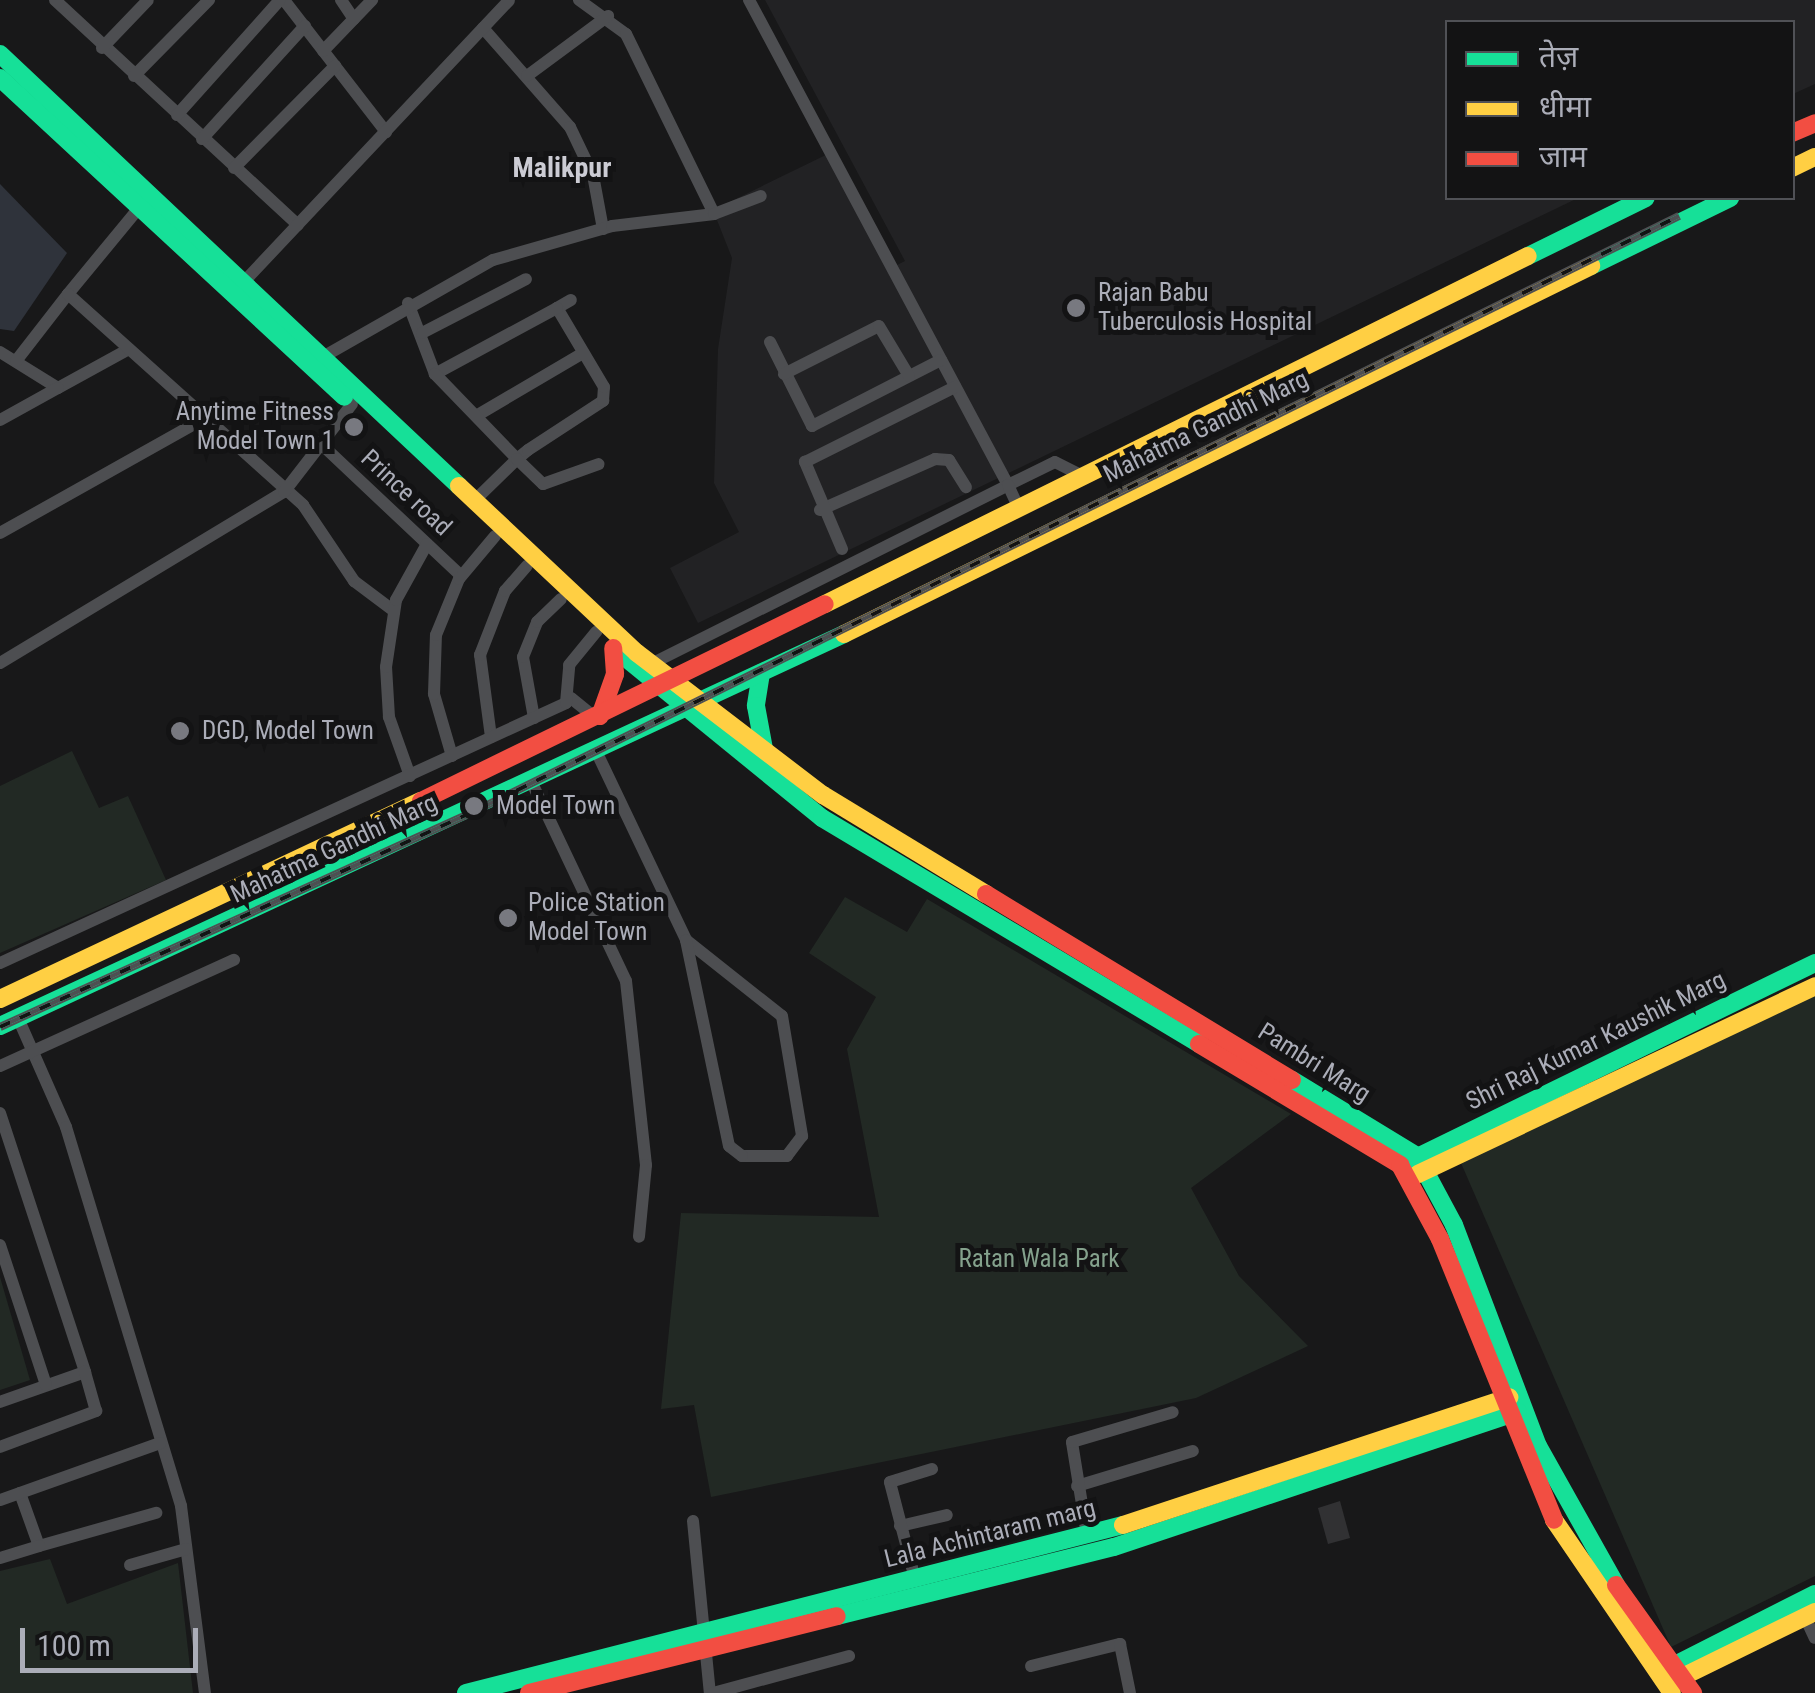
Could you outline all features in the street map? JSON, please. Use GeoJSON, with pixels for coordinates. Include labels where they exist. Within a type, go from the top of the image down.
{"type":"FeatureCollection","features":[{"type":"Feature","properties":{"kind":"street"},"geometry":{"type":"LineString","coordinates":[[55,0],[102,48],[298,225]]}},
{"type":"Feature","properties":{"kind":"street"},"geometry":{"type":"LineString","coordinates":[[102,48],[148,0]]}},
{"type":"Feature","properties":{"kind":"street"},"geometry":{"type":"LineString","coordinates":[[134,76],[209,0]]}},
{"type":"Feature","properties":{"kind":"street"},"geometry":{"type":"LineString","coordinates":[[178,115],[282,0],[386,132]]}},
{"type":"Feature","properties":{"kind":"street"},"geometry":{"type":"LineString","coordinates":[[341,0],[354,19]]}},
{"type":"Feature","properties":{"kind":"street"},"geometry":{"type":"LineString","coordinates":[[323,51],[372,0]]}},
{"type":"Feature","properties":{"kind":"street"},"geometry":{"type":"LineString","coordinates":[[238,288],[510,0]]}},
{"type":"Feature","properties":{"kind":"street"},"geometry":{"type":"LineString","coordinates":[[580,0],[608,16],[626,34],[714,214]]}},
{"type":"Feature","properties":{"kind":"street"},"geometry":{"type":"LineString","coordinates":[[750,0],[1020,510]]}},
{"type":"Feature","properties":{"kind":"street"},"geometry":{"type":"LineString","coordinates":[[527,76],[608,16]]}},
{"type":"Feature","properties":{"kind":"street"},"geometry":{"type":"LineString","coordinates":[[202,138],[305,26]]}},
{"type":"Feature","properties":{"kind":"street"},"geometry":{"type":"LineString","coordinates":[[484,28],[570,127],[593,175],[602,229]]}},
{"type":"Feature","properties":{"kind":"street"},"geometry":{"type":"LineString","coordinates":[[0,54],[352,404],[613,648],[665,683]]}},
{"type":"Feature","properties":{"kind":"street"},"geometry":{"type":"LineString","coordinates":[[234,168],[335,66]]}},
{"type":"Feature","properties":{"kind":"street"},"geometry":{"type":"LineString","coordinates":[[0,78],[145,201]]}},
{"type":"Feature","properties":{"kind":"street"},"geometry":{"type":"LineString","coordinates":[[321,358],[408,303],[493,260],[602,229],[714,214],[761,196]]}},
{"type":"Feature","properties":{"kind":"street","name":"Mahatma Gandhi Marg"},"geometry":{"type":"LineString","coordinates":[[0,999],[598,717],[1642,200]]}},
{"type":"Feature","properties":{"kind":"street","name":"Mahatma Gandhi Marg"},"geometry":{"type":"LineString","coordinates":[[0,1026],[687,711],[1726,200]]}},
{"type":"Feature","properties":{"kind":"street"},"geometry":{"type":"LineString","coordinates":[[16,361],[145,201]]}},
{"type":"Feature","properties":{"kind":"street"},"geometry":{"type":"LineString","coordinates":[[422,333],[526,278]]}},
{"type":"Feature","properties":{"kind":"street"},"geometry":{"type":"LineString","coordinates":[[238,288],[321,358],[651,664],[665,683]]}},
{"type":"Feature","properties":{"kind":"street"},"geometry":{"type":"LineString","coordinates":[[68,294],[320,522],[354,582],[394,611]]}},
{"type":"Feature","properties":{"kind":"street"},"geometry":{"type":"LineString","coordinates":[[435,374],[571,300]]}},
{"type":"Feature","properties":{"kind":"street"},"geometry":{"type":"LineString","coordinates":[[408,303],[422,333],[419,346],[435,374],[548,485],[599,464]]}},
{"type":"Feature","properties":{"kind":"street"},"geometry":{"type":"LineString","coordinates":[[473,502],[518,459],[603,401],[604,387],[558,308]]}},
{"type":"Feature","properties":{"kind":"street"},"geometry":{"type":"LineString","coordinates":[[784,374],[880,326],[909,376]]}},
{"type":"Feature","properties":{"kind":"street"},"geometry":{"type":"LineString","coordinates":[[770,342],[812,426],[941,360]]}},
{"type":"Feature","properties":{"kind":"street"},"geometry":{"type":"LineString","coordinates":[[0,420],[129,350]]}},
{"type":"Feature","properties":{"kind":"street"},"geometry":{"type":"LineString","coordinates":[[0,352],[58,388]]}},
{"type":"Feature","properties":{"kind":"street"},"geometry":{"type":"LineString","coordinates":[[476,416],[583,353]]}},
{"type":"Feature","properties":{"kind":"street"},"geometry":{"type":"LineString","coordinates":[[842,549],[820,510],[806,462],[956,387]]}},
{"type":"Feature","properties":{"kind":"street"},"geometry":{"type":"LineString","coordinates":[[0,663],[284,492],[352,404]]}},
{"type":"Feature","properties":{"kind":"street"},"geometry":{"type":"LineString","coordinates":[[0,533],[203,418]]}},
{"type":"Feature","properties":{"kind":"street","name":"Prince road"},"geometry":{"type":"LineString","coordinates":[[319,442],[462,576]]}},
{"type":"Feature","properties":{"kind":"street"},"geometry":{"type":"LineString","coordinates":[[820,510],[942,458],[966,487]]}},
{"type":"Feature","properties":{"kind":"street"},"geometry":{"type":"LineString","coordinates":[[651,664],[1055,462],[1085,477]]}},
{"type":"Feature","properties":{"kind":"street"},"geometry":{"type":"LineString","coordinates":[[452,756],[432,664],[445,606],[462,576],[494,536]]}},
{"type":"Feature","properties":{"kind":"street"},"geometry":{"type":"LineString","coordinates":[[410,776],[386,693],[394,611],[427,544]]}},
{"type":"Feature","properties":{"kind":"street"},"geometry":{"type":"LineString","coordinates":[[491,737],[480,654],[505,591],[527,566]]}},
{"type":"Feature","properties":{"kind":"street"},"geometry":{"type":"LineString","coordinates":[[534,718],[523,657],[537,622],[561,599]]}},
{"type":"Feature","properties":{"kind":"street"},"geometry":{"type":"LineString","coordinates":[[570,698],[569,665],[596,632]]}},
{"type":"Feature","properties":{"kind":"street"},"geometry":{"type":"LineString","coordinates":[[570,698],[598,717],[615,674],[613,648]]}},
{"type":"Feature","properties":{"kind":"street"},"geometry":{"type":"LineString","coordinates":[[762,673],[756,706],[764,749]]}},
{"type":"Feature","properties":{"kind":"street","name":"Pambri Marg"},"geometry":{"type":"LineString","coordinates":[[665,683],[704,701],[823,795],[1413,1168]]}},
{"type":"Feature","properties":{"kind":"street","name":"Pambri Marg"},"geometry":{"type":"LineString","coordinates":[[665,683],[687,711],[822,818],[1081,961]]}},
{"type":"Feature","properties":{"kind":"street"},"geometry":{"type":"LineString","coordinates":[[0,963],[410,776],[570,698]]}},
{"type":"Feature","properties":{"kind":"street"},"geometry":{"type":"LineString","coordinates":[[598,753],[686,940],[729,1146],[742,1156],[787,1156],[802,1136],[782,1016],[686,940]]}},
{"type":"Feature","properties":{"kind":"street"},"geometry":{"type":"LineString","coordinates":[[532,783],[626,981],[646,1165],[640,1238]]}},
{"type":"Feature","properties":{"kind":"street"},"geometry":{"type":"LineString","coordinates":[[0,1066],[234,960]]}},
{"type":"Feature","properties":{"kind":"street","name":"Shri Raj Kumar Kaushik Marg"},"geometry":{"type":"LineString","coordinates":[[1413,1168],[1813,975]]}},
{"type":"Feature","properties":{"kind":"street"},"geometry":{"type":"LineString","coordinates":[[18,1018],[66,1127],[160,1443],[186,1549],[205,1693]]}},
{"type":"Feature","properties":{"kind":"street"},"geometry":{"type":"LineString","coordinates":[[0,1113],[96,1411],[0,1447]]}},
{"type":"Feature","properties":{"kind":"street"},"geometry":{"type":"LineString","coordinates":[[1413,1168],[1572,1555],[1669,1680],[1694,1693]]}},
{"type":"Feature","properties":{"kind":"street"},"geometry":{"type":"LineString","coordinates":[[0,1245],[46,1385]]}},
{"type":"Feature","properties":{"kind":"street"},"geometry":{"type":"LineString","coordinates":[[0,1402],[86,1372]]}},
{"type":"Feature","properties":{"kind":"street","name":"Lala Achintaram marg"},"geometry":{"type":"LineString","coordinates":[[528,1689],[701,1630],[1088,1535],[1512,1405]]}},
{"type":"Feature","properties":{"kind":"street","name":"Lala Achintaram marg"},"geometry":{"type":"LineString","coordinates":[[466,1693],[528,1689],[702,1650],[1114,1547],[1512,1405]]}},
{"type":"Feature","properties":{"kind":"street"},"geometry":{"type":"LineString","coordinates":[[1088,1535],[1069,1451],[1075,1440],[1173,1412]]}},
{"type":"Feature","properties":{"kind":"street"},"geometry":{"type":"LineString","coordinates":[[0,1500],[160,1443]]}},
{"type":"Feature","properties":{"kind":"street"},"geometry":{"type":"LineString","coordinates":[[1077,1486],[1193,1451]]}},
{"type":"Feature","properties":{"kind":"street"},"geometry":{"type":"LineString","coordinates":[[914,1579],[890,1482],[932,1469]]}},
{"type":"Feature","properties":{"kind":"street"},"geometry":{"type":"LineString","coordinates":[[20,1493],[39,1546]]}},
{"type":"Feature","properties":{"kind":"street"},"geometry":{"type":"LineString","coordinates":[[0,1558],[156,1512]]}},
{"type":"Feature","properties":{"kind":"street"},"geometry":{"type":"LineString","coordinates":[[900,1526],[947,1515]]}},
{"type":"Feature","properties":{"kind":"street"},"geometry":{"type":"LineString","coordinates":[[693,1521],[702,1650],[711,1693],[849,1656]]}},
{"type":"Feature","properties":{"kind":"street"},"geometry":{"type":"LineString","coordinates":[[130,1565],[186,1549]]}},
{"type":"Feature","properties":{"kind":"street"},"geometry":{"type":"LineString","coordinates":[[1669,1680],[1815,1594]]}},
{"type":"Feature","properties":{"kind":"street"},"geometry":{"type":"LineString","coordinates":[[1669,1680],[1810,1614],[1815,1638]]}},
{"type":"Feature","properties":{"kind":"street"},"geometry":{"type":"LineString","coordinates":[[1031,1666],[1120,1644],[1130,1693]]}},
{"type":"Feature","properties":{"kind":"shaded area","name":"Rajan Babu Tuberculosis Hospital"},"geometry":{"type":"Polygon","coordinates":[[[765,0],[1815,0],[1815,84],[1795,93],[1795,20],[1445,20],[1445,200],[1574,200],[698,623],[670,568],[739,532],[714,483],[718,349],[732,258],[713,210],[832,152],[891,268],[905,261],[765,0]]]}},
{"type":"Feature","properties":{"kind":"shaded area"},"geometry":{"type":"Polygon","coordinates":[[[0,184],[67,253],[14,331],[0,329],[0,184]]]}},
{"type":"Feature","properties":{"kind":"green space"},"geometry":{"type":"Polygon","coordinates":[[[72,751],[99,808],[128,796],[166,880],[0,953],[0,786],[72,751]]]}},
{"type":"Feature","properties":{"kind":"green space","name":"Ratan Wala Park"},"geometry":{"type":"Polygon","coordinates":[[[845,897],[907,932],[927,899],[1291,1114],[1191,1188],[1239,1276],[1308,1346],[1196,1398],[711,1497],[694,1405],[661,1409],[681,1213],[879,1217],[847,1049],[876,997],[809,953],[845,897]]]}},
{"type":"Feature","properties":{"kind":"green space"},"geometry":{"type":"Polygon","coordinates":[[[1815,987],[1815,1576],[1671,1647],[1458,1156],[1815,987]]]}},
{"type":"Feature","properties":{"kind":"green space"},"geometry":{"type":"Polygon","coordinates":[[[0,1277],[30,1380],[0,1390],[0,1277]]]}},
{"type":"Feature","properties":{"kind":"green space"},"geometry":{"type":"Polygon","coordinates":[[[50,1559],[67,1604],[178,1563],[193,1693],[0,1693],[0,1571],[50,1559]]]}},
{"type":"Feature","properties":{"kind":"building"},"geometry":{"type":"Polygon","coordinates":[[[1340,1501],[1350,1538],[1328,1544],[1318,1508],[1340,1501]]]}},
{"type":"Feature","properties":{"kind":"railway"},"geometry":{"type":"LineString","coordinates":[[0,1027],[477,810],[1679,216]]}},
{"type":"Feature","properties":{"kind":"traffic: fast"},"geometry":{"type":"LineString","coordinates":[[0,54],[459,486]]}},
{"type":"Feature","properties":{"kind":"traffic: fast"},"geometry":{"type":"LineString","coordinates":[[0,78],[344,397]]}},
{"type":"Feature","properties":{"kind":"traffic: fast"},"geometry":{"type":"LineString","coordinates":[[1528,256],[1642,200]]}},
{"type":"Feature","properties":{"kind":"traffic: fast"},"geometry":{"type":"LineString","coordinates":[[1591,266],[1726,200]]}},
{"type":"Feature","properties":{"kind":"traffic: fast"},"geometry":{"type":"LineString","coordinates":[[0,1026],[844,634]]}},
{"type":"Feature","properties":{"kind":"traffic: fast"},"geometry":{"type":"LineString","coordinates":[[616,650],[822,818],[1199,1044]]}},
{"type":"Feature","properties":{"kind":"traffic: fast"},"geometry":{"type":"LineString","coordinates":[[761,673],[756,706],[764,749]]}},
{"type":"Feature","properties":{"kind":"traffic: fast"},"geometry":{"type":"LineString","coordinates":[[1407,1162],[1815,963]]}},
{"type":"Feature","properties":{"kind":"traffic: fast"},"geometry":{"type":"LineString","coordinates":[[1292,1080],[1417,1156],[1454,1225],[1538,1446],[1616,1585]]}},
{"type":"Feature","properties":{"kind":"traffic: fast"},"geometry":{"type":"LineString","coordinates":[[837,1616],[1114,1547],[1518,1412]]}},
{"type":"Feature","properties":{"kind":"traffic: fast"},"geometry":{"type":"LineString","coordinates":[[466,1693],[1123,1525]]}},
{"type":"Feature","properties":{"kind":"traffic: fast"},"geometry":{"type":"LineString","coordinates":[[1665,1670],[1815,1594]]}},
{"type":"Feature","properties":{"kind":"traffic: slow"},"geometry":{"type":"LineString","coordinates":[[1795,167],[1815,157]]}},
{"type":"Feature","properties":{"kind":"traffic: slow"},"geometry":{"type":"LineString","coordinates":[[825,604],[1528,256]]}},
{"type":"Feature","properties":{"kind":"traffic: slow"},"geometry":{"type":"LineString","coordinates":[[844,634],[1591,266]]}},
{"type":"Feature","properties":{"kind":"traffic: slow"},"geometry":{"type":"LineString","coordinates":[[459,486],[637,653],[823,795],[986,894]]}},
{"type":"Feature","properties":{"kind":"traffic: slow"},"geometry":{"type":"LineString","coordinates":[[0,999],[421,801]]}},
{"type":"Feature","properties":{"kind":"traffic: slow"},"geometry":{"type":"LineString","coordinates":[[1418,1174],[1815,986]]}},
{"type":"Feature","properties":{"kind":"traffic: slow"},"geometry":{"type":"LineString","coordinates":[[1123,1525],[1509,1397]]}},
{"type":"Feature","properties":{"kind":"traffic: slow"},"geometry":{"type":"LineString","coordinates":[[1554,1520],[1672,1693]]}},
{"type":"Feature","properties":{"kind":"traffic: slow"},"geometry":{"type":"LineString","coordinates":[[1672,1682],[1815,1612]]}},
{"type":"Feature","properties":{"kind":"traffic: jam"},"geometry":{"type":"LineString","coordinates":[[1795,132],[1815,123]]}},
{"type":"Feature","properties":{"kind":"traffic: jam"},"geometry":{"type":"LineString","coordinates":[[421,801],[825,604]]}},
{"type":"Feature","properties":{"kind":"traffic: jam"},"geometry":{"type":"LineString","coordinates":[[600,716],[615,674],[613,648]]}},
{"type":"Feature","properties":{"kind":"traffic: jam"},"geometry":{"type":"LineString","coordinates":[[986,894],[1292,1080]]}},
{"type":"Feature","properties":{"kind":"traffic: jam"},"geometry":{"type":"LineString","coordinates":[[1199,1044],[1400,1165],[1440,1239],[1554,1520]]}},
{"type":"Feature","properties":{"kind":"traffic: jam"},"geometry":{"type":"LineString","coordinates":[[1616,1585],[1693,1693]]}},
{"type":"Feature","properties":{"kind":"traffic: jam"},"geometry":{"type":"LineString","coordinates":[[529,1693],[837,1616]]}},
{"type":"Feature","properties":{"kind":"place","name":"Rajan Babu Tuberculosis Hospital"},"geometry":{"type":"Point","coordinates":[1076,308]}},
{"type":"Feature","properties":{"kind":"place","name":"Anytime Fitness Model Town 1"},"geometry":{"type":"Point","coordinates":[354,427]}},
{"type":"Feature","properties":{"kind":"place","name":"DGD, Model Town"},"geometry":{"type":"Point","coordinates":[180,731]}},
{"type":"Feature","properties":{"kind":"place","name":"Model Town"},"geometry":{"type":"Point","coordinates":[474,806]}},
{"type":"Feature","properties":{"kind":"place","name":"Police Station Model Town"},"geometry":{"type":"Point","coordinates":[508,918]}},
{"type":"Feature","properties":{"kind":"district","name":"Malikpur"},"geometry":{"type":"Point","coordinates":[562,168]}}]}
